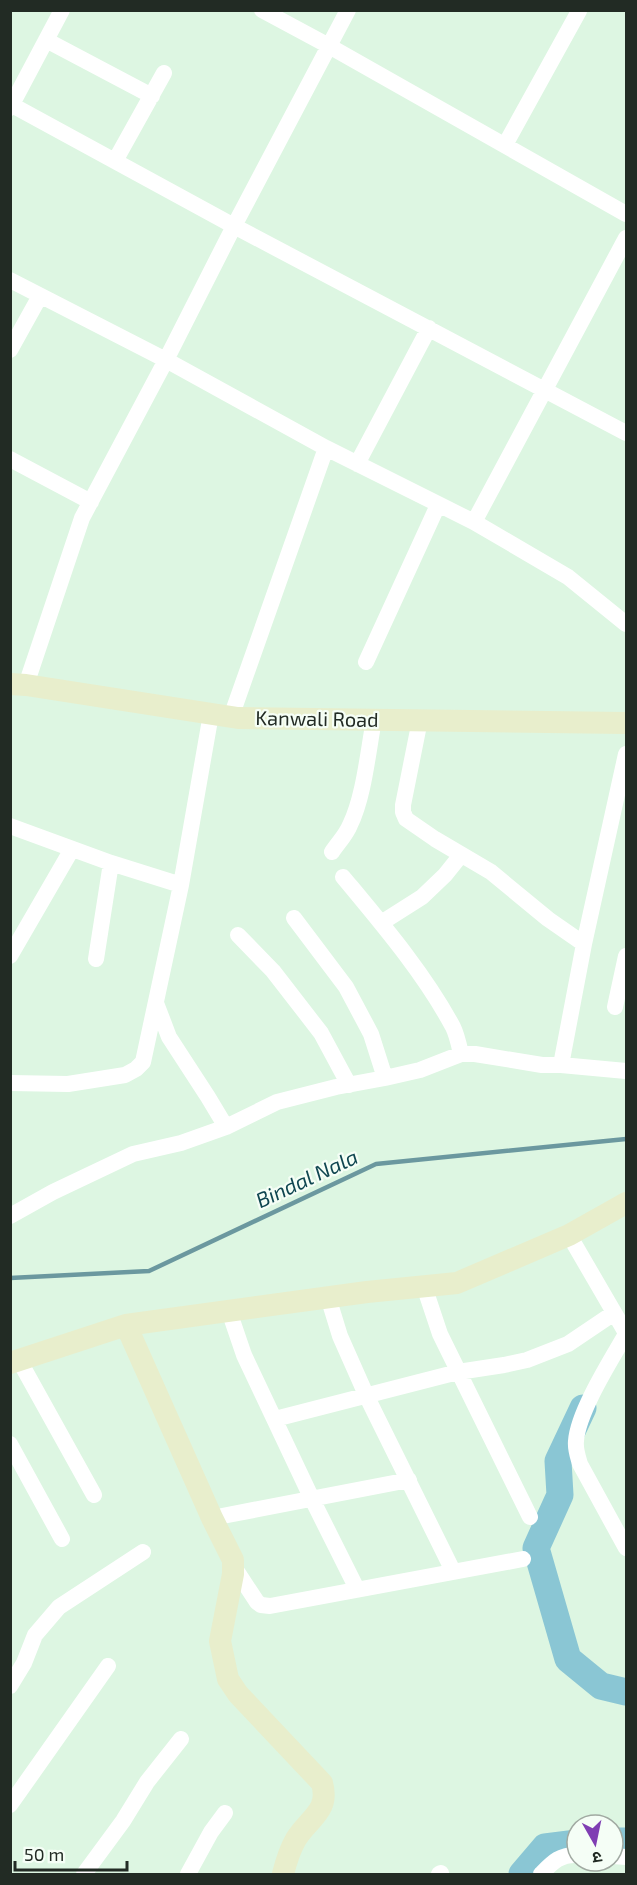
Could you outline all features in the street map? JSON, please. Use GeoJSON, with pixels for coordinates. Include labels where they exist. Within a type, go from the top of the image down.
{"type":"FeatureCollection","features":[{"type":"Feature","properties":{"kind":"street"},"geometry":{"type":"LineString","coordinates":[[62,10],[11,106],[627,433]]}},
{"type":"Feature","properties":{"kind":"street"},"geometry":{"type":"LineString","coordinates":[[262,10],[505,145],[625,208]]}},
{"type":"Feature","properties":{"kind":"street"},"geometry":{"type":"LineString","coordinates":[[19,685],[82,518],[348,10]]}},
{"type":"Feature","properties":{"kind":"street"},"geometry":{"type":"LineString","coordinates":[[505,145],[579,11]]}},
{"type":"Feature","properties":{"kind":"street"},"geometry":{"type":"LineString","coordinates":[[46,40],[152,96]]}},
{"type":"Feature","properties":{"kind":"street"},"geometry":{"type":"LineString","coordinates":[[115,161],[164,73]]}},
{"type":"Feature","properties":{"kind":"street"},"geometry":{"type":"LineString","coordinates":[[474,522],[627,238]]}},
{"type":"Feature","properties":{"kind":"street"},"geometry":{"type":"LineString","coordinates":[[10,280],[166,360],[326,448],[474,522],[568,577],[627,624]]}},
{"type":"Feature","properties":{"kind":"street"},"geometry":{"type":"LineString","coordinates":[[10,350],[40,296]]}},
{"type":"Feature","properties":{"kind":"street"},"geometry":{"type":"LineString","coordinates":[[357,464],[429,328]]}},
{"type":"Feature","properties":{"kind":"street"},"geometry":{"type":"LineString","coordinates":[[10,1083],[68,1084],[125,1075],[143,1062],[221,715],[326,448]]}},
{"type":"Feature","properties":{"kind":"street"},"geometry":{"type":"LineString","coordinates":[[10,459],[91,502]]}},
{"type":"Feature","properties":{"kind":"street"},"geometry":{"type":"LineString","coordinates":[[366,662],[438,505]]}},
{"type":"Feature","properties":{"kind":"street","name":"Kanwali Road"},"geometry":{"type":"LineString","coordinates":[[19,685],[221,715],[374,720],[627,723]]}},
{"type":"Feature","properties":{"kind":"street"},"geometry":{"type":"LineString","coordinates":[[332,852],[346,833],[355,814],[374,720]]}},
{"type":"Feature","properties":{"kind":"street"},"geometry":{"type":"LineString","coordinates":[[420,720],[403,805],[406,819],[435,840],[491,872],[548,919],[584,944]]}},
{"type":"Feature","properties":{"kind":"street"},"geometry":{"type":"LineString","coordinates":[[561,1065],[584,944],[627,754]]}},
{"type":"Feature","properties":{"kind":"street"},"geometry":{"type":"LineString","coordinates":[[10,826],[111,863],[181,885]]}},
{"type":"Feature","properties":{"kind":"street"},"geometry":{"type":"LineString","coordinates":[[10,956],[72,849]]}},
{"type":"Feature","properties":{"kind":"street"},"geometry":{"type":"LineString","coordinates":[[381,923],[422,897],[445,875],[461,855]]}},
{"type":"Feature","properties":{"kind":"street"},"geometry":{"type":"LineString","coordinates":[[96,958],[111,863]]}},
{"type":"Feature","properties":{"kind":"street"},"geometry":{"type":"LineString","coordinates":[[343,877],[423,979],[454,1029],[461,1054]]}},
{"type":"Feature","properties":{"kind":"street"},"geometry":{"type":"LineString","coordinates":[[294,918],[346,987],[371,1034],[386,1078]]}},
{"type":"Feature","properties":{"kind":"street"},"geometry":{"type":"LineString","coordinates":[[238,935],[273,971],[321,1033],[349,1085]]}},
{"type":"Feature","properties":{"kind":"street"},"geometry":{"type":"LineString","coordinates":[[615,1007],[627,956]]}},
{"type":"Feature","properties":{"kind":"street"},"geometry":{"type":"LineString","coordinates":[[156,1003],[169,1037],[226,1127]]}},
{"type":"Feature","properties":{"kind":"street"},"geometry":{"type":"LineString","coordinates":[[10,1216],[63,1186],[134,1154],[182,1143],[226,1127],[277,1102],[420,1070],[461,1054],[475,1054],[542,1065],[627,1071]]}},
{"type":"Feature","properties":{"kind":"street"},"geometry":{"type":"LineString","coordinates":[[94,1495],[15,1362],[126,1325],[328,1297],[457,1283],[569,1235],[627,1203]]}},
{"type":"Feature","properties":{"kind":"street"},"geometry":{"type":"LineString","coordinates":[[569,1235],[627,1334],[589,1403],[576,1440],[576,1451],[580,1464],[627,1548]]}},
{"type":"Feature","properties":{"kind":"street"},"geometry":{"type":"LineString","coordinates":[[424,1286],[440,1334],[530,1517]]}},
{"type":"Feature","properties":{"kind":"street"},"geometry":{"type":"LineString","coordinates":[[328,1297],[340,1336],[367,1396],[453,1571]]}},
{"type":"Feature","properties":{"kind":"street"},"geometry":{"type":"LineString","coordinates":[[229,1311],[244,1355],[357,1589]]}},
{"type":"Feature","properties":{"kind":"street"},"geometry":{"type":"LineString","coordinates":[[275,1419],[459,1372],[516,1362],[568,1344],[614,1313]]}},
{"type":"Feature","properties":{"kind":"street"},"geometry":{"type":"LineString","coordinates":[[126,1325],[233,1560],[234,1567],[220,1641],[228,1679],[238,1694],[322,1783],[325,1795],[322,1806],[297,1837],[288,1855],[283,1875]]}},
{"type":"Feature","properties":{"kind":"street"},"geometry":{"type":"LineString","coordinates":[[10,1444],[62,1539]]}},
{"type":"Feature","properties":{"kind":"street"},"geometry":{"type":"LineString","coordinates":[[212,1518],[409,1480]]}},
{"type":"Feature","properties":{"kind":"street"},"geometry":{"type":"LineString","coordinates":[[10,1686],[24,1663],[35,1635],[59,1607],[143,1552]]}},
{"type":"Feature","properties":{"kind":"street"},"geometry":{"type":"LineString","coordinates":[[234,1567],[257,1602],[270,1606],[523,1559]]}},
{"type":"Feature","properties":{"kind":"street"},"geometry":{"type":"LineString","coordinates":[[10,1806],[108,1666]]}},
{"type":"Feature","properties":{"kind":"street"},"geometry":{"type":"LineString","coordinates":[[84,1875],[123,1821],[147,1782],[181,1739]]}},
{"type":"Feature","properties":{"kind":"street"},"geometry":{"type":"LineString","coordinates":[[188,1875],[211,1832],[225,1813]]}},
{"type":"Feature","properties":{"kind":"street"},"geometry":{"type":"LineString","coordinates":[[541,1875],[565,1855]]}},
{"type":"Feature","properties":{"kind":"waterway","name":"Bindal Nala"},"geometry":{"type":"LineString","coordinates":[[10,1278],[149,1271],[376,1164],[626,1139]]}},
{"type":"Feature","properties":{"kind":"waterway"},"geometry":{"type":"LineString","coordinates":[[583,1408],[558,1461],[560,1495],[536,1548],[568,1659],[601,1686],[626,1692]]}},
{"type":"Feature","properties":{"kind":"waterway"},"geometry":{"type":"LineString","coordinates":[[522,1874],[545,1847],[565,1844]]}}]}
